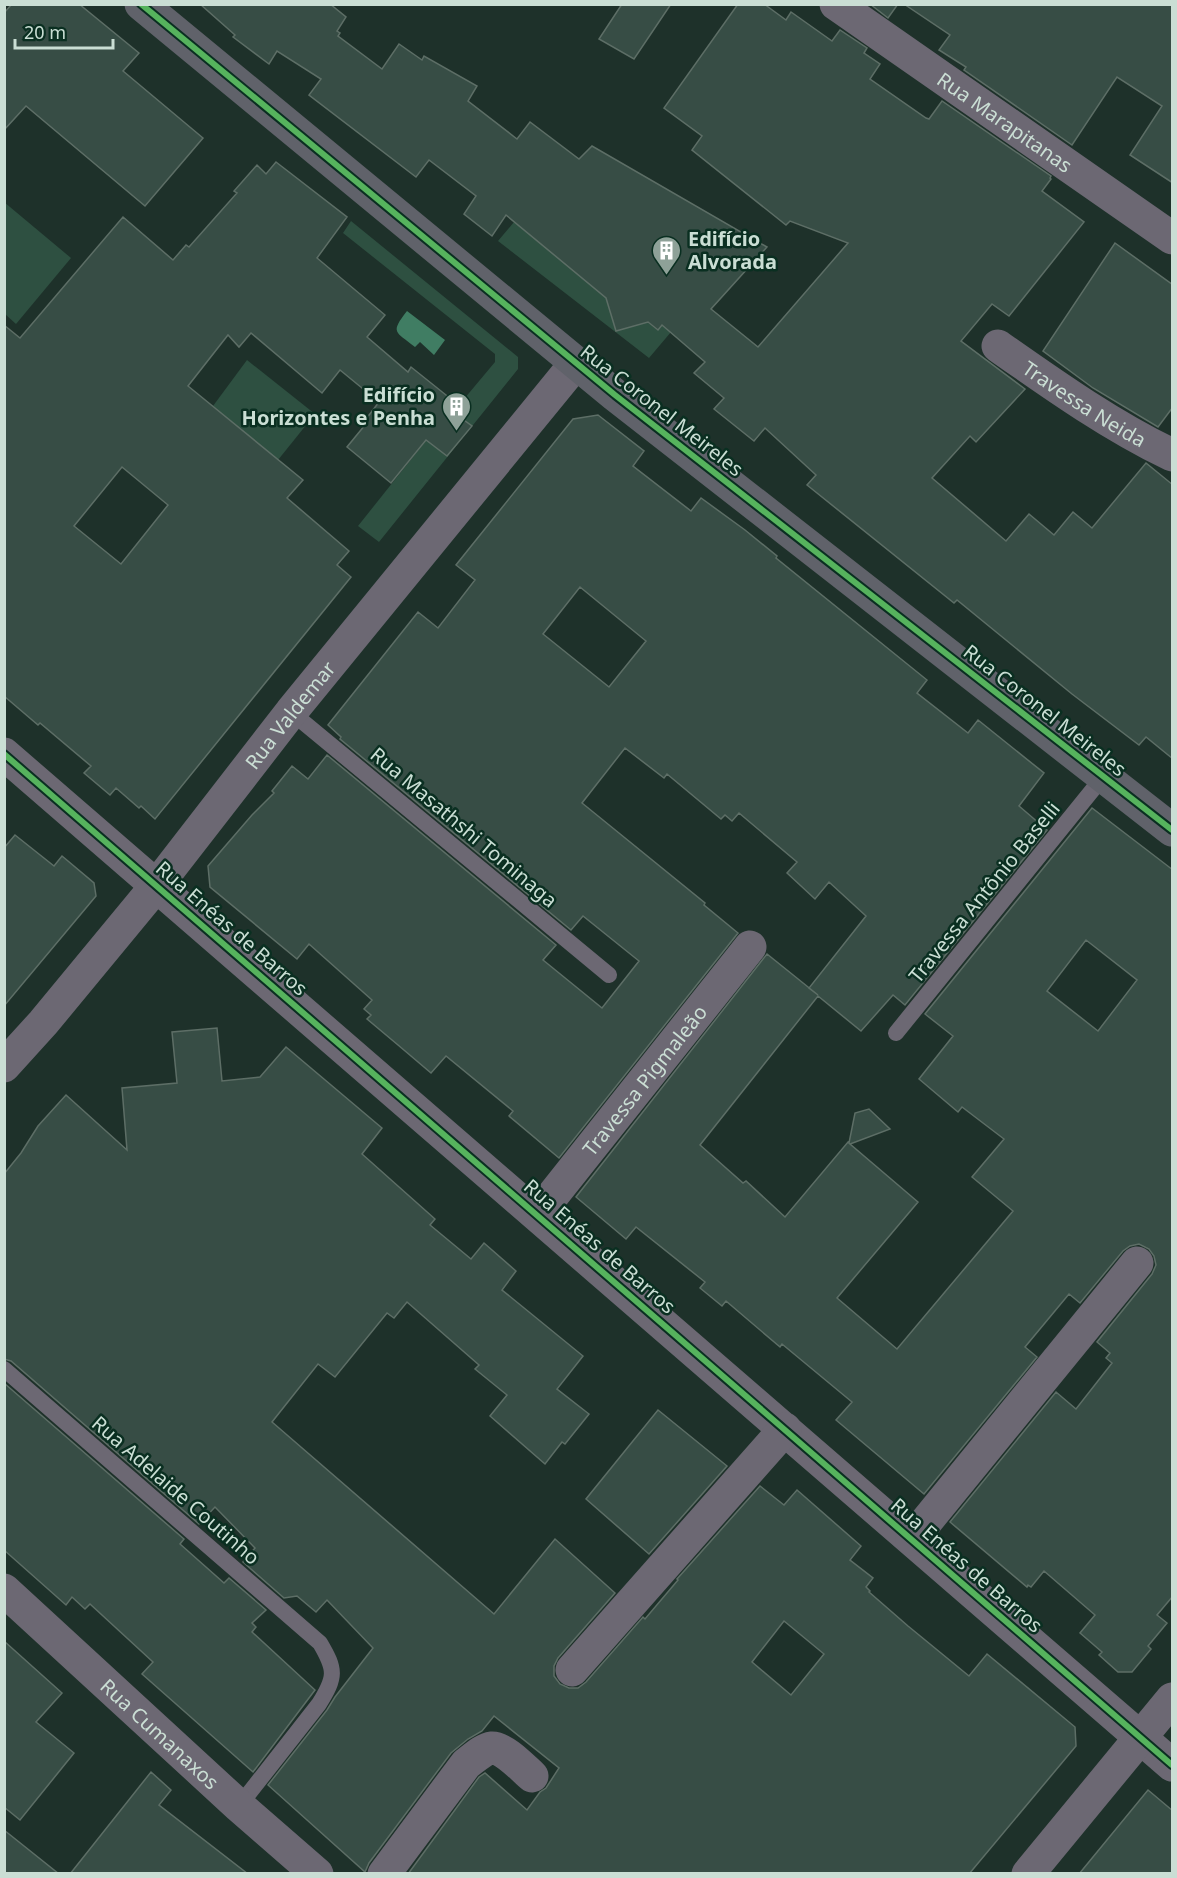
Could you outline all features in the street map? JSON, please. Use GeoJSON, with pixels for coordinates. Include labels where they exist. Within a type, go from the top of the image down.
{"type":"FeatureCollection","features":[{"type":"Feature","properties":{"kind":"street","name":"Rua Coronel Meireles"},"geometry":{"type":"LineString","coordinates":[[141,4],[576,363],[1173,830]]}},
{"type":"Feature","properties":{"kind":"street","name":"Rua Marapitanas"},"geometry":{"type":"LineString","coordinates":[[836,4],[1173,238]]}},
{"type":"Feature","properties":{"kind":"street","name":"Travessa Neida"},"geometry":{"type":"LineString","coordinates":[[998,346],[1090,411],[1173,455]]}},
{"type":"Feature","properties":{"kind":"street","name":"Rua Valdemar"},"geometry":{"type":"LineString","coordinates":[[4,1066],[43,1023],[157,885],[291,712],[576,363]]}},
{"type":"Feature","properties":{"kind":"street","name":"Rua Enéas de Barros"},"geometry":{"type":"LineString","coordinates":[[4,754],[1173,1765]]}},
{"type":"Feature","properties":{"kind":"street","name":"Travessa Pigmaleão"},"geometry":{"type":"LineString","coordinates":[[538,1214],[750,947]]}},
{"type":"Feature","properties":{"kind":"street"},"geometry":{"type":"LineString","coordinates":[[912,1539],[1137,1263]]}},
{"type":"Feature","properties":{"kind":"street"},"geometry":{"type":"LineString","coordinates":[[572,1670],[785,1429]]}},
{"type":"Feature","properties":{"kind":"street","name":"Rua Cumanaxos"},"geometry":{"type":"LineString","coordinates":[[4,1590],[239,1806],[317,1874]]}},
{"type":"Feature","properties":{"kind":"street"},"geometry":{"type":"LineString","coordinates":[[1028,1874],[1173,1699]]}},
{"type":"Feature","properties":{"kind":"street"},"geometry":{"type":"LineString","coordinates":[[384,1874],[466,1764],[479,1754],[491,1748],[502,1751],[532,1776]]}},
{"type":"Feature","properties":{"kind":"lane","name":"Rua Masathshi Tominaga"},"geometry":{"type":"LineString","coordinates":[[291,712],[609,975]]}},
{"type":"Feature","properties":{"kind":"lane","name":"Travessa Antônio Baselli"},"geometry":{"type":"LineString","coordinates":[[896,1033],[1103,777]]}},
{"type":"Feature","properties":{"kind":"lane","name":"Rua Adelaide Coutinho"},"geometry":{"type":"LineString","coordinates":[[4,1369],[320,1643],[330,1660],[332,1676],[319,1704],[239,1806]]}},
{"type":"Feature","properties":{"kind":"shaded area"},"geometry":{"type":"Polygon","coordinates":[[[4,202],[71,258],[16,324],[5,314],[4,202]]]}},
{"type":"Feature","properties":{"kind":"shaded area"},"geometry":{"type":"Polygon","coordinates":[[[351,221],[518,357],[518,369],[379,542],[358,526],[456,403],[459,405],[495,362],[495,354],[343,233],[351,221]]]}},
{"type":"Feature","properties":{"kind":"shaded area"},"geometry":{"type":"Polygon","coordinates":[[[514,222],[611,301],[620,300],[657,330],[662,325],[671,332],[649,358],[498,241],[514,222]]]}},
{"type":"Feature","properties":{"kind":"shaded area"},"geometry":{"type":"Polygon","coordinates":[[[407,311],[445,340],[434,355],[420,342],[415,347],[397,331],[398,324],[407,311]]]}},
{"type":"Feature","properties":{"kind":"shaded area"},"geometry":{"type":"Polygon","coordinates":[[[247,360],[315,414],[278,460],[213,406],[247,360]]]}},
{"type":"Feature","properties":{"kind":"building"},"geometry":{"type":"Polygon","coordinates":[[[12,4],[79,4],[139,53],[123,71],[203,138],[145,206],[26,106],[4,130],[4,13],[12,4]]]}},
{"type":"Feature","properties":{"kind":"building"},"geometry":{"type":"Polygon","coordinates":[[[200,4],[330,4],[346,17],[337,31],[340,33],[338,36],[382,69],[399,44],[422,60],[424,56],[477,86],[468,101],[517,139],[530,122],[579,159],[592,146],[767,247],[711,309],[758,347],[848,243],[790,221],[786,225],[692,150],[702,136],[664,108],[738,4],[764,4],[786,20],[791,12],[832,41],[840,30],[867,48],[864,53],[880,64],[870,79],[926,118],[929,119],[942,101],[1051,176],[1042,191],[1084,222],[1009,316],[992,304],[961,341],[1025,389],[976,442],[970,436],[932,478],[1006,541],[1029,514],[1054,535],[1073,512],[1092,528],[1146,463],[1173,485],[1173,759],[1146,737],[1139,745],[1072,694],[957,600],[954,603],[807,485],[816,475],[765,428],[754,441],[714,409],[724,398],[694,373],[705,362],[662,325],[658,330],[648,322],[616,331],[606,298],[506,215],[492,236],[464,214],[476,196],[429,160],[416,177],[309,95],[321,79],[277,51],[269,64],[233,37],[235,35],[200,4]]]}},
{"type":"Feature","properties":{"kind":"building"},"geometry":{"type":"Polygon","coordinates":[[[622,4],[671,4],[634,59],[599,39],[622,4]]]}},
{"type":"Feature","properties":{"kind":"building"},"geometry":{"type":"Polygon","coordinates":[[[870,4],[898,4],[888,18],[870,4]]]}},
{"type":"Feature","properties":{"kind":"building"},"geometry":{"type":"Polygon","coordinates":[[[904,4],[1173,4],[1173,183],[1130,155],[1162,106],[1117,77],[1072,145],[964,70],[966,67],[939,50],[950,35],[904,4]]]}},
{"type":"Feature","properties":{"kind":"building"},"geometry":{"type":"Polygon","coordinates":[[[276,162],[347,217],[317,258],[385,315],[367,337],[408,372],[411,367],[456,403],[450,410],[472,426],[447,456],[426,440],[391,483],[347,447],[365,425],[363,423],[379,402],[340,370],[322,393],[251,333],[239,347],[228,335],[188,386],[303,480],[287,498],[349,551],[337,565],[351,577],[155,819],[116,788],[110,795],[84,773],[91,766],[4,696],[4,325],[20,338],[123,217],[173,260],[186,245],[189,247],[237,193],[234,191],[257,165],[266,174],[276,162]],[[122,467],[74,526],[121,564],[168,505],[122,467]]]}},
{"type":"Feature","properties":{"kind":"building"},"geometry":{"type":"Polygon","coordinates":[[[1115,243],[1173,285],[1173,407],[1158,427],[1093,388],[1043,351],[1115,243]]]}},
{"type":"Feature","properties":{"kind":"building"},"geometry":{"type":"Polygon","coordinates":[[[598,415],[644,451],[633,466],[691,511],[701,498],[745,530],[777,556],[776,558],[927,680],[917,693],[968,733],[978,720],[1044,773],[1019,806],[1047,830],[905,1005],[893,995],[861,1031],[818,996],[700,1145],[743,1183],[746,1181],[785,1217],[849,1143],[855,1113],[869,1109],[890,1129],[850,1144],[918,1202],[837,1298],[897,1349],[1013,1211],[972,1177],[1004,1139],[962,1107],[958,1112],[919,1079],[953,1036],[925,1014],[1092,808],[1173,870],[1173,1596],[1157,1615],[1167,1623],[1148,1646],[1151,1649],[1132,1672],[1118,1672],[1099,1655],[1102,1652],[1080,1633],[1095,1615],[1044,1571],[1031,1587],[1028,1585],[1027,1587],[950,1522],[1056,1392],[1076,1409],[1112,1363],[1106,1358],[1110,1353],[1097,1342],[1152,1274],[1156,1265],[1149,1249],[1139,1244],[1123,1251],[1080,1303],[1069,1294],[1025,1347],[1037,1357],[924,1494],[836,1420],[852,1402],[782,1344],[780,1347],[726,1301],[722,1306],[700,1288],[705,1282],[636,1227],[626,1239],[576,1197],[767,954],[809,988],[866,916],[829,882],[815,899],[787,873],[797,862],[739,813],[732,821],[725,815],[721,819],[667,774],[664,778],[625,748],[582,803],[705,903],[704,905],[738,933],[559,1158],[509,1116],[513,1111],[446,1056],[431,1073],[367,1019],[371,1015],[364,1009],[372,1000],[309,944],[297,959],[210,887],[208,866],[274,793],[272,791],[292,766],[308,779],[327,755],[556,945],[543,960],[602,1008],[639,961],[583,916],[571,930],[340,739],[341,737],[328,725],[418,612],[438,628],[475,580],[456,565],[573,419],[598,415]],[[580,587],[543,634],[609,687],[646,641],[580,587]],[[1086,940],[1047,991],[1098,1031],[1137,980],[1086,940]]]}},
{"type":"Feature","properties":{"kind":"building"},"geometry":{"type":"Polygon","coordinates":[[[15,835],[54,866],[62,856],[94,883],[96,896],[4,1006],[4,848],[15,835]]]}},
{"type":"Feature","properties":{"kind":"building"},"geometry":{"type":"Polygon","coordinates":[[[217,1028],[222,1081],[260,1077],[286,1047],[382,1128],[362,1154],[435,1219],[430,1225],[471,1259],[484,1243],[516,1271],[502,1290],[583,1356],[557,1389],[589,1414],[565,1444],[562,1442],[545,1464],[490,1416],[507,1395],[475,1369],[479,1365],[407,1302],[394,1318],[387,1313],[335,1377],[318,1364],[272,1422],[494,1614],[555,1539],[615,1593],[558,1658],[554,1666],[554,1676],[560,1684],[569,1688],[578,1688],[586,1682],[643,1617],[645,1619],[677,1579],[760,1486],[784,1505],[797,1490],[861,1546],[850,1560],[873,1578],[866,1587],[869,1592],[908,1626],[969,1676],[987,1654],[1075,1727],[1076,1746],[969,1874],[408,1874],[479,1777],[485,1773],[527,1810],[559,1768],[494,1716],[482,1731],[451,1753],[369,1863],[365,1872],[268,1785],[373,1648],[327,1600],[316,1612],[297,1596],[284,1598],[243,1562],[255,1548],[215,1507],[199,1524],[11,1361],[4,1359],[4,1174],[38,1126],[66,1095],[127,1150],[122,1088],[177,1083],[172,1032],[217,1028]],[[784,1621],[752,1662],[791,1695],[824,1654],[784,1621]]]}},
{"type":"Feature","properties":{"kind":"building"},"geometry":{"type":"Polygon","coordinates":[[[4,1383],[184,1539],[180,1544],[224,1583],[229,1578],[266,1610],[252,1623],[256,1627],[252,1632],[315,1690],[253,1772],[142,1674],[153,1662],[90,1604],[85,1609],[72,1597],[66,1605],[4,1550],[4,1383]]]}},
{"type":"Feature","properties":{"kind":"building"},"geometry":{"type":"Polygon","coordinates":[[[658,1410],[727,1466],[649,1554],[586,1499],[658,1410]]]}},
{"type":"Feature","properties":{"kind":"building"},"geometry":{"type":"Polygon","coordinates":[[[4,1641],[62,1693],[36,1722],[74,1753],[20,1820],[4,1807],[4,1641]]]}},
{"type":"Feature","properties":{"kind":"building"},"geometry":{"type":"Polygon","coordinates":[[[151,1772],[171,1790],[159,1805],[248,1874],[70,1874],[151,1772]]]}},
{"type":"Feature","properties":{"kind":"building"},"geometry":{"type":"Polygon","coordinates":[[[1148,1790],[1173,1811],[1173,1874],[1079,1874],[1148,1790]]]}},
{"type":"Feature","properties":{"kind":"building"},"geometry":{"type":"Polygon","coordinates":[[[4,1830],[59,1874],[4,1874],[4,1830]]]}},
{"type":"Feature","properties":{"kind":"cycle path"},"geometry":{"type":"LineString","coordinates":[[141,4],[615,395],[1172,830]]}},
{"type":"Feature","properties":{"kind":"cycle path"},"geometry":{"type":"LineString","coordinates":[[4,754],[1172,1765]]}},
{"type":"Feature","properties":{"kind":"place","name":"Edifício Alvorada"},"geometry":{"type":"Point","coordinates":[667,276]}},
{"type":"Feature","properties":{"kind":"place","name":"Edifício Horizontes e Penha"},"geometry":{"type":"Point","coordinates":[456,432]}}]}
